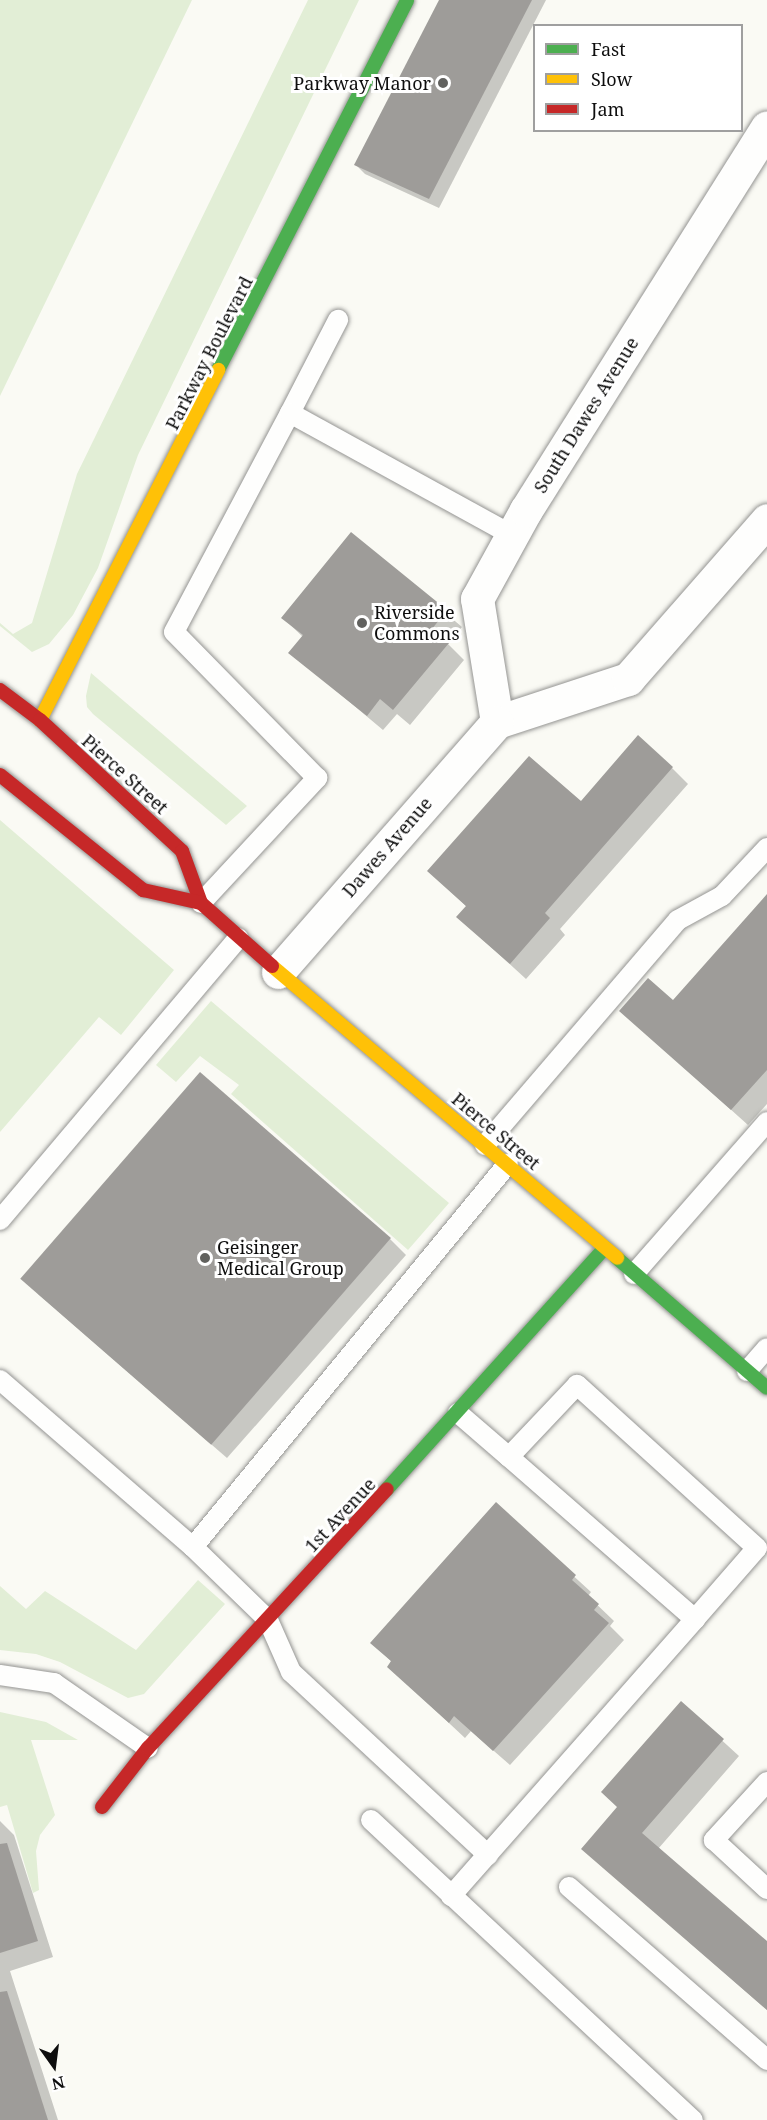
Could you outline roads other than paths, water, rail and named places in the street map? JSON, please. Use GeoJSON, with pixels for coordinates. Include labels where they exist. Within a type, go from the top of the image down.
{"type":"FeatureCollection","features":[{"type":"Feature","properties":{"kind":"street","name":"Parkway Boulevard"},"geometry":{"type":"LineString","coordinates":[[40,720],[407,0]]}},
{"type":"Feature","properties":{"kind":"street","name":"South Dawes Avenue"},"geometry":{"type":"LineString","coordinates":[[497,722],[477,599],[512,535],[767,128]]}},
{"type":"Feature","properties":{"kind":"street"},"geometry":{"type":"LineString","coordinates":[[497,722],[628,679],[767,520]]}},
{"type":"Feature","properties":{"kind":"street","name":"Pierce Street"},"geometry":{"type":"LineString","coordinates":[[0,690],[40,720],[182,850],[201,903],[238,938],[508,1164],[767,1388]]}},
{"type":"Feature","properties":{"kind":"street","name":"Dawes Avenue"},"geometry":{"type":"LineString","coordinates":[[278,972],[497,722]]}},
{"type":"Feature","properties":{"kind":"street"},"geometry":{"type":"LineString","coordinates":[[0,775],[143,890],[201,903]]}},
{"type":"Feature","properties":{"kind":"street","name":"1st Avenue"},"geometry":{"type":"LineString","coordinates":[[102,1807],[126,1773],[148,1748],[458,1413],[605,1248]]}},
{"type":"Feature","properties":{"kind":"lane"},"geometry":{"type":"LineString","coordinates":[[201,903],[316,778],[174,632],[338,320]]}},
{"type":"Feature","properties":{"kind":"lane"},"geometry":{"type":"LineString","coordinates":[[290,413],[512,535]]}},
{"type":"Feature","properties":{"kind":"lane"},"geometry":{"type":"LineString","coordinates":[[485,1145],[678,920],[722,896],[767,848]]}},
{"type":"Feature","properties":{"kind":"lane"},"geometry":{"type":"LineString","coordinates":[[0,1220],[238,938]]}},
{"type":"Feature","properties":{"kind":"lane"},"geometry":{"type":"LineString","coordinates":[[634,1274],[767,1122]]}},
{"type":"Feature","properties":{"kind":"lane"},"geometry":{"type":"LineString","coordinates":[[193,1547],[508,1164]]}},
{"type":"Feature","properties":{"kind":"lane"},"geometry":{"type":"LineString","coordinates":[[747,1371],[767,1348]]}},
{"type":"Feature","properties":{"kind":"lane"},"geometry":{"type":"LineString","coordinates":[[0,1380],[193,1547],[268,1620],[291,1672],[488,1855]]}},
{"type":"Feature","properties":{"kind":"lane"},"geometry":{"type":"LineString","coordinates":[[451,1896],[757,1548],[577,1385],[509,1457]]}},
{"type":"Feature","properties":{"kind":"lane"},"geometry":{"type":"LineString","coordinates":[[458,1413],[694,1618]]}},
{"type":"Feature","properties":{"kind":"lane"},"geometry":{"type":"LineString","coordinates":[[0,1675],[54,1683],[148,1748]]}},
{"type":"Feature","properties":{"kind":"lane"},"geometry":{"type":"LineString","coordinates":[[767,1782],[714,1840],[767,1889]]}},
{"type":"Feature","properties":{"kind":"lane"},"geometry":{"type":"LineString","coordinates":[[371,1820],[693,2120]]}},
{"type":"Feature","properties":{"kind":"lane"},"geometry":{"type":"LineString","coordinates":[[569,1887],[767,2060]]}},
{"type":"Feature","properties":{"kind":"place","name":"Parkway Manor"},"geometry":{"type":"Point","coordinates":[443,83]}},
{"type":"Feature","properties":{"kind":"place","name":"Riverside Commons"},"geometry":{"type":"Point","coordinates":[362,623]}},
{"type":"Feature","properties":{"kind":"place","name":"Geisinger Medical Group"},"geometry":{"type":"Point","coordinates":[205,1258]}}]}
